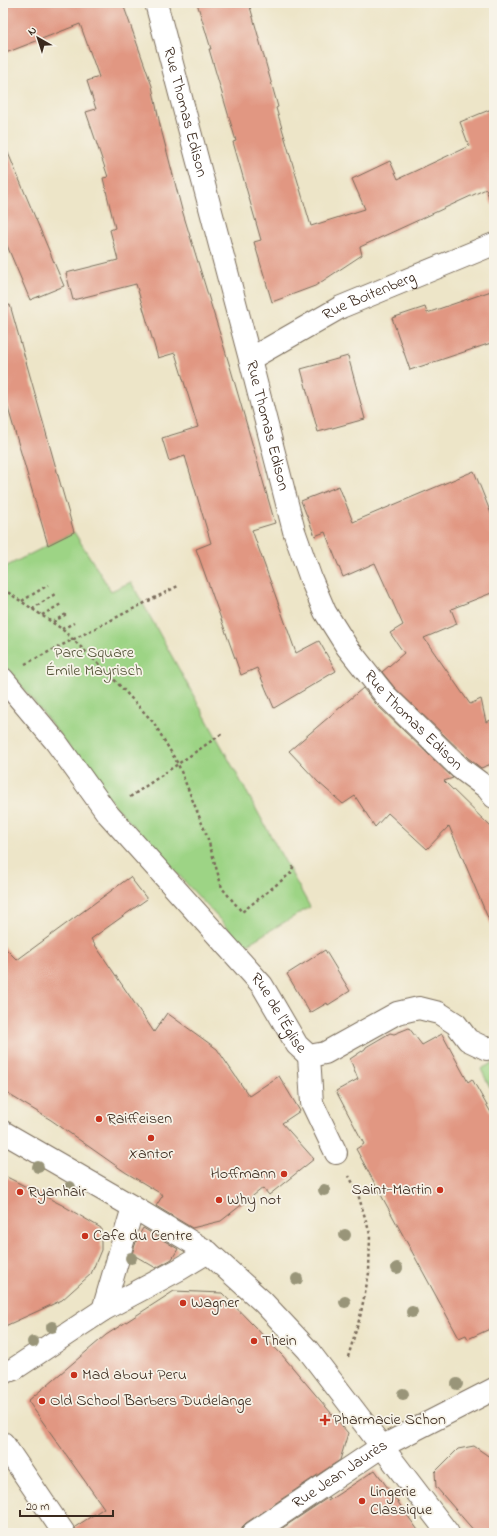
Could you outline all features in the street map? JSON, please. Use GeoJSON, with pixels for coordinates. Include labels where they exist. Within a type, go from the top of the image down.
{"type":"FeatureCollection","features":[{"type":"Feature","properties":{"kind":"street","name":"Rue Thomas Edison"},"geometry":{"type":"LineString","coordinates":[[156,3],[294,531],[311,579],[325,612],[347,647],[385,695],[460,768],[492,790]]}},
{"type":"Feature","properties":{"kind":"street","name":"Rue Boitenberg"},"geometry":{"type":"LineString","coordinates":[[250,359],[341,307],[494,244]]}},
{"type":"Feature","properties":{"kind":"street","name":"Rue de l'Église"},"geometry":{"type":"LineString","coordinates":[[3,679],[56,742],[107,813],[262,986],[297,1046],[309,1056],[325,1053],[397,1013],[419,1008],[439,1013],[456,1024],[468,1040],[487,1049],[494,1047]]}},
{"type":"Feature","properties":{"kind":"street"},"geometry":{"type":"LineString","coordinates":[[309,1056],[312,1103],[336,1153]]}},
{"type":"Feature","properties":{"kind":"street"},"geometry":{"type":"LineString","coordinates":[[3,1132],[208,1252],[263,1302],[308,1350],[448,1533]]}},
{"type":"Feature","properties":{"kind":"street"},"geometry":{"type":"LineString","coordinates":[[103,1310],[133,1207]]}},
{"type":"Feature","properties":{"kind":"street"},"geometry":{"type":"LineString","coordinates":[[3,1373],[14,1369],[103,1310],[180,1269],[208,1252]]}},
{"type":"Feature","properties":{"kind":"street","name":"Rue Jean Jaurès"},"geometry":{"type":"LineString","coordinates":[[253,1533],[381,1447],[494,1390]]}},
{"type":"Feature","properties":{"kind":"street"},"geometry":{"type":"LineString","coordinates":[[3,1443],[64,1533]]}},
{"type":"Feature","properties":{"kind":"path"},"geometry":{"type":"LineString","coordinates":[[22,601],[48,585]]}},
{"type":"Feature","properties":{"kind":"path"},"geometry":{"type":"LineString","coordinates":[[24,664],[178,586]]}},
{"type":"Feature","properties":{"kind":"path"},"geometry":{"type":"LineString","coordinates":[[3,589],[62,629],[110,675],[154,723],[178,764],[207,836],[222,888],[242,912],[290,873],[294,864]]}},
{"type":"Feature","properties":{"kind":"path"},"geometry":{"type":"LineString","coordinates":[[32,608],[55,594]]}},
{"type":"Feature","properties":{"kind":"path"},"geometry":{"type":"LineString","coordinates":[[42,615],[61,604]]}},
{"type":"Feature","properties":{"kind":"path"},"geometry":{"type":"LineString","coordinates":[[52,622],[68,613]]}},
{"type":"Feature","properties":{"kind":"path"},"geometry":{"type":"LineString","coordinates":[[62,629],[74,623]]}},
{"type":"Feature","properties":{"kind":"path"},"geometry":{"type":"LineString","coordinates":[[107,813],[223,733]]}},
{"type":"Feature","properties":{"kind":"path"},"geometry":{"type":"LineString","coordinates":[[336,1153],[357,1191],[370,1234],[369,1273],[360,1317],[347,1360]]}},
{"type":"Feature","properties":{"kind":"green space","name":"Parc Square Émile Mayrisch"},"geometry":{"type":"Polygon","coordinates":[[[74,532],[111,591],[131,582],[310,907],[244,946],[116,807],[10,671],[3,665],[3,568],[74,532]]]}},
{"type":"Feature","properties":{"kind":"green space"},"geometry":{"type":"Polygon","coordinates":[[[494,1062],[494,1096],[481,1069],[494,1062]]]}},
{"type":"Feature","properties":{"kind":"building"},"geometry":{"type":"Polygon","coordinates":[[[3,3],[130,3],[131,5],[124,7],[152,86],[160,125],[182,210],[231,370],[275,523],[252,530],[296,653],[319,641],[336,671],[274,708],[257,668],[241,675],[196,549],[211,543],[185,456],[169,461],[162,438],[198,427],[175,353],[158,358],[136,284],[73,300],[66,273],[118,260],[110,230],[115,228],[103,178],[108,177],[86,112],[96,109],[87,81],[99,77],[80,24],[3,54],[3,3]]]}},
{"type":"Feature","properties":{"kind":"building"},"geometry":{"type":"Polygon","coordinates":[[[197,3],[249,3],[278,107],[276,108],[311,226],[365,209],[352,179],[390,161],[398,179],[469,146],[460,122],[494,108],[494,204],[492,205],[486,189],[360,247],[362,255],[315,286],[272,302],[254,242],[261,240],[233,142],[236,141],[197,3]]]}},
{"type":"Feature","properties":{"kind":"building"},"geometry":{"type":"Polygon","coordinates":[[[3,141],[64,286],[30,300],[3,236],[3,141]]]}},
{"type":"Feature","properties":{"kind":"building"},"geometry":{"type":"Polygon","coordinates":[[[494,290],[494,342],[410,370],[392,318],[425,307],[427,313],[494,290]]]}},
{"type":"Feature","properties":{"kind":"building"},"geometry":{"type":"Polygon","coordinates":[[[10,305],[74,532],[48,545],[3,391],[3,306],[10,305]]]}},
{"type":"Feature","properties":{"kind":"building"},"geometry":{"type":"Polygon","coordinates":[[[348,356],[365,419],[318,432],[301,369],[348,356]]]}},
{"type":"Feature","properties":{"kind":"building"},"geometry":{"type":"Polygon","coordinates":[[[474,471],[494,521],[494,592],[451,609],[457,624],[424,638],[470,704],[481,699],[486,722],[494,719],[494,763],[481,768],[468,758],[394,687],[382,672],[404,653],[390,633],[403,625],[375,563],[343,577],[325,532],[315,536],[301,501],[339,486],[353,522],[474,471]]]}},
{"type":"Feature","properties":{"kind":"building"},"geometry":{"type":"Polygon","coordinates":[[[363,688],[376,704],[453,778],[444,781],[494,830],[494,932],[449,826],[427,849],[388,813],[375,827],[355,796],[343,804],[318,782],[289,751],[363,688]]]}},
{"type":"Feature","properties":{"kind":"building"},"geometry":{"type":"Polygon","coordinates":[[[130,877],[147,899],[91,939],[154,1032],[167,1013],[217,1049],[249,1096],[279,1076],[300,1111],[282,1123],[314,1159],[269,1195],[263,1188],[221,1221],[192,1228],[156,1206],[163,1195],[125,1172],[51,1120],[3,1091],[3,946],[17,960],[130,877]]]}},
{"type":"Feature","properties":{"kind":"building"},"geometry":{"type":"Polygon","coordinates":[[[325,950],[350,991],[328,1005],[327,1003],[310,1013],[287,974],[325,950]]]}},
{"type":"Feature","properties":{"kind":"building","name":"Saint-Martin"},"geometry":{"type":"Polygon","coordinates":[[[409,1028],[422,1045],[442,1034],[468,1082],[472,1079],[494,1118],[494,1327],[468,1339],[466,1335],[459,1338],[356,1149],[364,1144],[336,1091],[358,1079],[350,1059],[366,1047],[390,1033],[394,1034],[409,1028]]]}},
{"type":"Feature","properties":{"kind":"building"},"geometry":{"type":"Polygon","coordinates":[[[3,1175],[62,1205],[101,1228],[101,1250],[91,1274],[62,1300],[3,1327],[3,1175]]]}},
{"type":"Feature","properties":{"kind":"building"},"geometry":{"type":"Polygon","coordinates":[[[143,1228],[178,1249],[172,1259],[156,1268],[132,1254],[137,1239],[143,1228]]]}},
{"type":"Feature","properties":{"kind":"building"},"geometry":{"type":"Polygon","coordinates":[[[174,1291],[222,1293],[282,1355],[348,1433],[340,1460],[246,1523],[242,1527],[241,1533],[76,1533],[75,1527],[104,1508],[28,1401],[106,1335],[174,1291]]]}},
{"type":"Feature","properties":{"kind":"building"},"geometry":{"type":"Polygon","coordinates":[[[474,1446],[494,1460],[494,1533],[476,1533],[436,1487],[435,1472],[458,1449],[474,1446]]]}},
{"type":"Feature","properties":{"kind":"building","name":"Lingerie Classique"},"geometry":{"type":"Polygon","coordinates":[[[375,1470],[420,1533],[275,1533],[329,1497],[328,1501],[375,1470]]]}},
{"type":"Feature","properties":{"kind":"place","name":"Raiffeisen"},"geometry":{"type":"Point","coordinates":[99,1119]}},
{"type":"Feature","properties":{"kind":"place","name":"Xantor"},"geometry":{"type":"Point","coordinates":[151,1138]}},
{"type":"Feature","properties":{"kind":"place","name":"Hoffmann"},"geometry":{"type":"Point","coordinates":[284,1174]}},
{"type":"Feature","properties":{"kind":"place","name":"Saint-Martin"},"geometry":{"type":"Point","coordinates":[440,1190]}},
{"type":"Feature","properties":{"kind":"place","name":"Ryanhair"},"geometry":{"type":"Point","coordinates":[20,1192]}},
{"type":"Feature","properties":{"kind":"place","name":"Why not"},"geometry":{"type":"Point","coordinates":[219,1200]}},
{"type":"Feature","properties":{"kind":"place","name":"Cafe du Centre"},"geometry":{"type":"Point","coordinates":[85,1236]}},
{"type":"Feature","properties":{"kind":"place","name":"Wagner"},"geometry":{"type":"Point","coordinates":[183,1303]}},
{"type":"Feature","properties":{"kind":"place","name":"Thein"},"geometry":{"type":"Point","coordinates":[254,1341]}},
{"type":"Feature","properties":{"kind":"place","name":"Mad about Peru"},"geometry":{"type":"Point","coordinates":[74,1375]}},
{"type":"Feature","properties":{"kind":"place","name":"Old School Barbers Dudelange"},"geometry":{"type":"Point","coordinates":[42,1401]}},
{"type":"Feature","properties":{"kind":"place","name":"Pharmacie Schon"},"geometry":{"type":"Point","coordinates":[325,1420]}},
{"type":"Feature","properties":{"kind":"place","name":"Lingerie Classique"},"geometry":{"type":"Point","coordinates":[362,1501]}}]}
